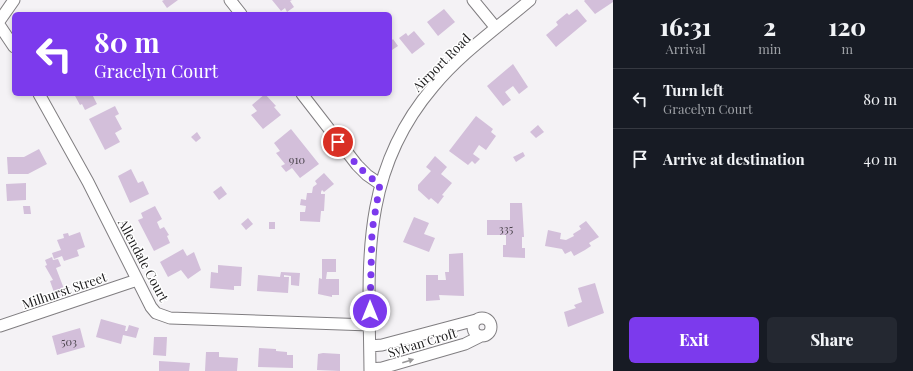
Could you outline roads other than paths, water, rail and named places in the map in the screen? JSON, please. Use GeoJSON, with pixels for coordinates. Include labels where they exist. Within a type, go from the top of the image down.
{"type":"FeatureCollection","features":[{"type":"Feature","properties":{"kind":"street"},"geometry":{"type":"LineString","coordinates":[[0,20],[14,0]]}},
{"type":"Feature","properties":{"kind":"street"},"geometry":{"type":"LineString","coordinates":[[230,0],[239,12]]}},
{"type":"Feature","properties":{"kind":"street"},"geometry":{"type":"LineString","coordinates":[[473,0],[496,28]]}},
{"type":"Feature","properties":{"kind":"street","name":"Airport Road"},"geometry":{"type":"LineString","coordinates":[[370,370],[372,231],[380,184],[396,143],[423,99],[446,73],[530,0]]}},
{"type":"Feature","properties":{"kind":"street"},"geometry":{"type":"LineString","coordinates":[[0,26],[12,44]]}},
{"type":"Feature","properties":{"kind":"street","name":"Allendale Court"},"geometry":{"type":"LineString","coordinates":[[40,96],[88,182],[151,307],[156,313],[170,318],[370,325]]}},
{"type":"Feature","properties":{"kind":"street"},"geometry":{"type":"LineString","coordinates":[[304,96],[357,165],[367,176],[380,184]]}},
{"type":"Feature","properties":{"kind":"street","name":"Milhurst Street"},"geometry":{"type":"LineString","coordinates":[[0,326],[137,280]]}},
{"type":"Feature","properties":{"kind":"street"},"geometry":{"type":"LineString","coordinates":[[476,320],[479,318],[486,319],[490,324],[488,334],[481,336]]}},
{"type":"Feature","properties":{"kind":"street","name":"Sylvan Croft"},"geometry":{"type":"LineString","coordinates":[[370,370],[382,368],[465,344],[481,336],[473,330],[473,323],[476,320]]}},
{"type":"Feature","properties":{"kind":"street","name":"Sylvan Croft"},"geometry":{"type":"LineString","coordinates":[[370,346],[382,345],[476,320]]}}]}
